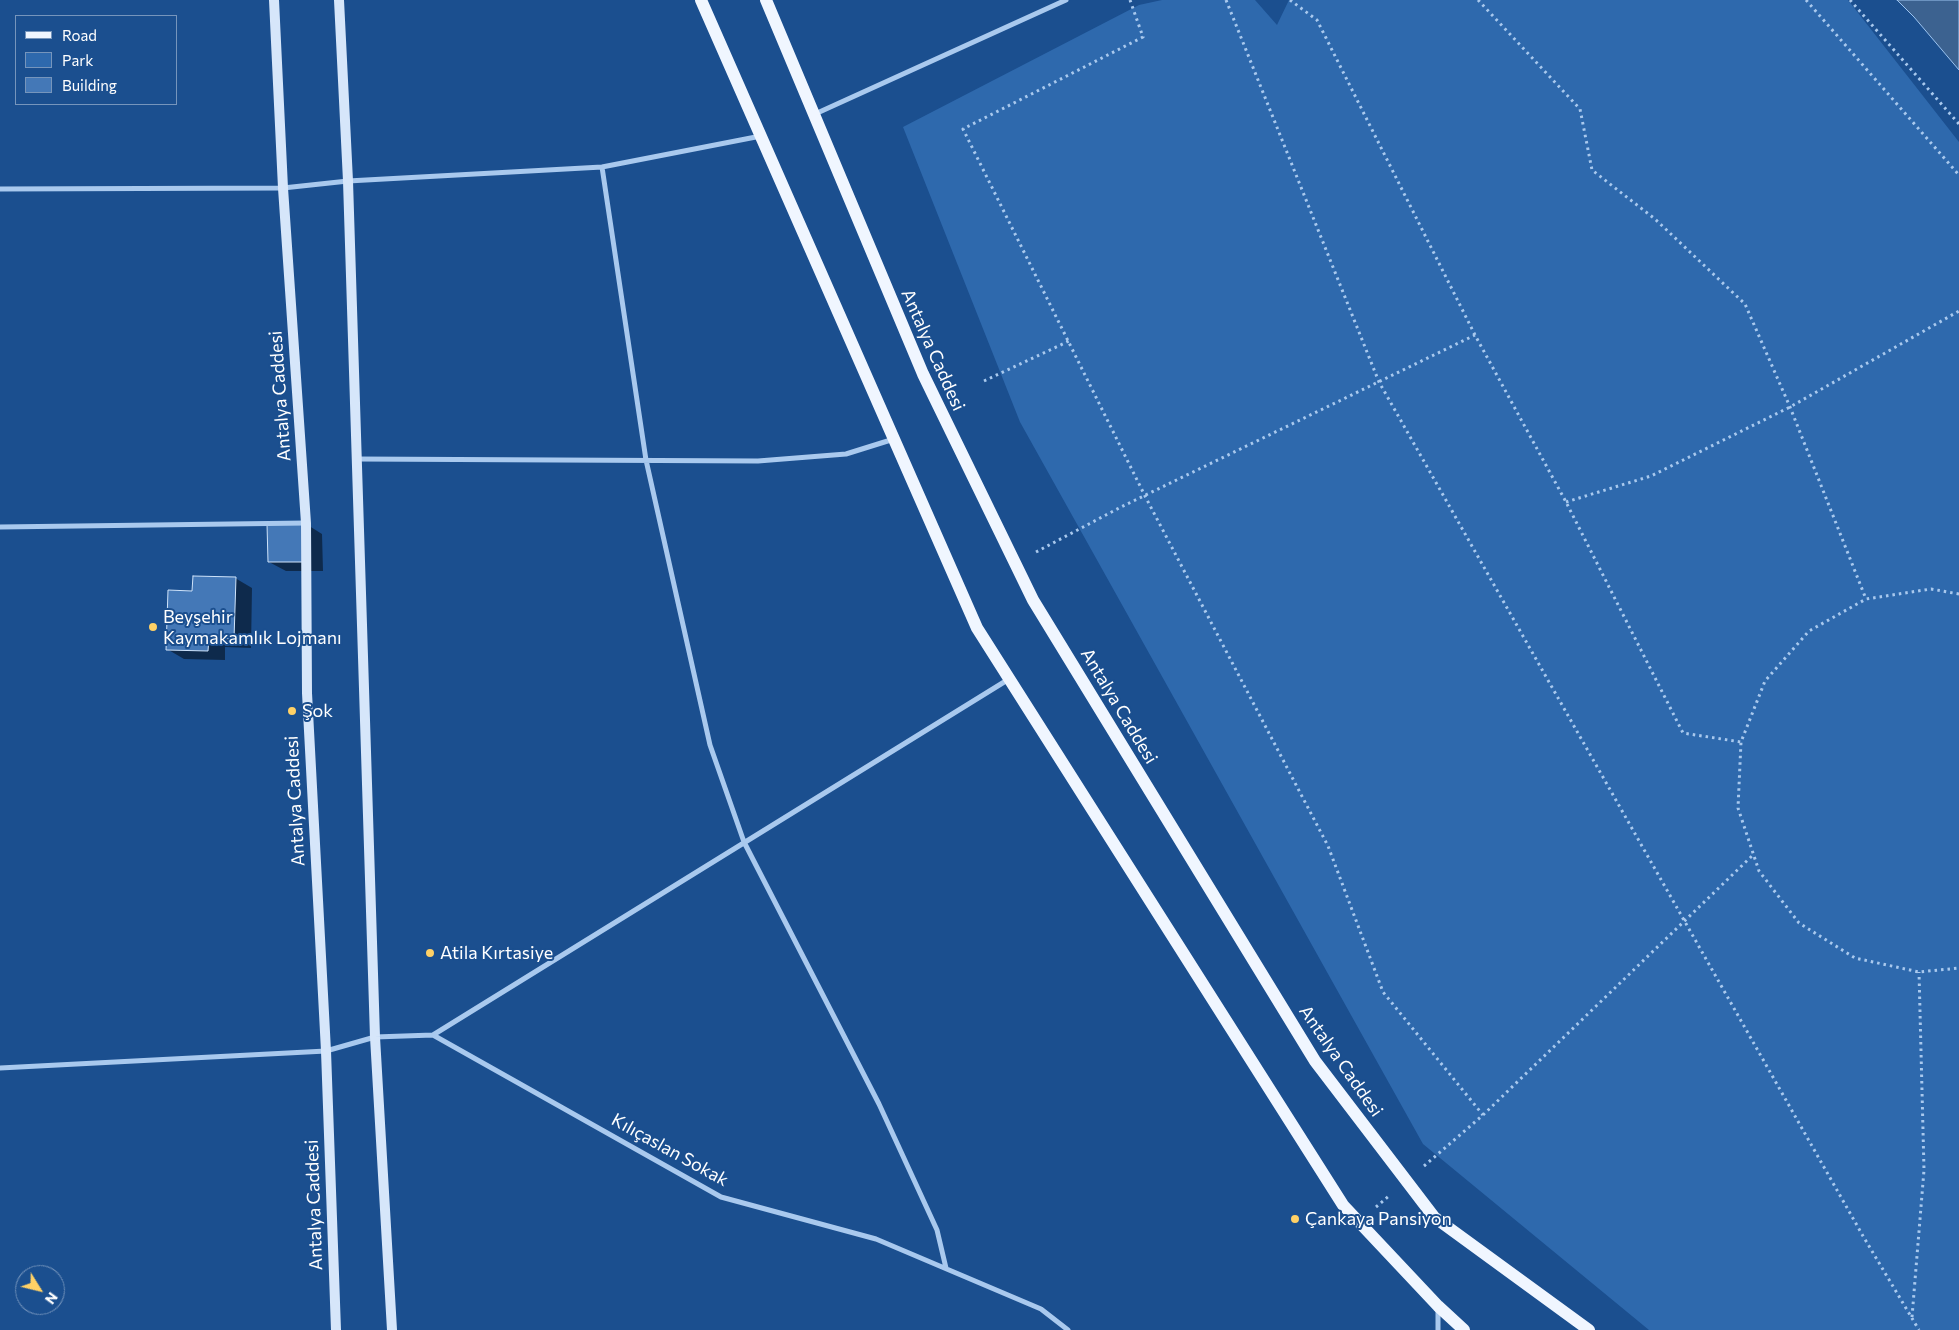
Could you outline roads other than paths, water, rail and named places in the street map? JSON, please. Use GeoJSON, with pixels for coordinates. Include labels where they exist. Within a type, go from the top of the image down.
{"type":"FeatureCollection","features":[{"type":"Feature","properties":{"kind":"main road","name":"Antalya Caddesi"},"geometry":{"type":"LineString","coordinates":[[274,0],[284,188],[306,523],[307,693],[326,1051],[336,1330]]}},
{"type":"Feature","properties":{"kind":"main road"},"geometry":{"type":"LineString","coordinates":[[339,0],[348,181],[375,1037],[392,1330]]}},
{"type":"Feature","properties":{"kind":"main road"},"geometry":{"type":"LineString","coordinates":[[702,0],[977,628],[1343,1205],[1438,1306],[1464,1330]]}},
{"type":"Feature","properties":{"kind":"main road","name":"Antalya Caddesi"},"geometry":{"type":"LineString","coordinates":[[766,0],[923,374],[1033,600],[1315,1062],[1434,1217],[1589,1330]]}},
{"type":"Feature","properties":{"kind":"street"},"geometry":{"type":"LineString","coordinates":[[814,114],[1066,0]]}},
{"type":"Feature","properties":{"kind":"street"},"geometry":{"type":"LineString","coordinates":[[0,189],[284,188],[348,181],[602,167],[761,136]]}},
{"type":"Feature","properties":{"kind":"street"},"geometry":{"type":"LineString","coordinates":[[602,167],[646,460],[710,745],[744,842],[884,1113],[938,1230],[946,1268]]}},
{"type":"Feature","properties":{"kind":"street"},"geometry":{"type":"LineString","coordinates":[[357,459],[758,461],[846,454],[895,439]]}},
{"type":"Feature","properties":{"kind":"street"},"geometry":{"type":"LineString","coordinates":[[0,527],[306,523]]}},
{"type":"Feature","properties":{"kind":"street"},"geometry":{"type":"LineString","coordinates":[[0,1068],[326,1051],[375,1037],[433,1035],[1010,679]]}},
{"type":"Feature","properties":{"kind":"street","name":"Kılıçaslan Sokak"},"geometry":{"type":"LineString","coordinates":[[433,1035],[721,1197],[876,1239],[1041,1310],[1068,1330]]}},
{"type":"Feature","properties":{"kind":"street"},"geometry":{"type":"LineString","coordinates":[[1438,1306],[1438,1330]]}},
{"type":"Feature","properties":{"kind":"place","name":"Beyşehir Kaymakamlık Lojmanı"},"geometry":{"type":"Point","coordinates":[153,627]}},
{"type":"Feature","properties":{"kind":"place","name":"Şok"},"geometry":{"type":"Point","coordinates":[292,711]}},
{"type":"Feature","properties":{"kind":"place","name":"Atila Kırtasiye"},"geometry":{"type":"Point","coordinates":[430,953]}},
{"type":"Feature","properties":{"kind":"place","name":"Çankaya Pansiyon"},"geometry":{"type":"Point","coordinates":[1295,1219]}}]}
